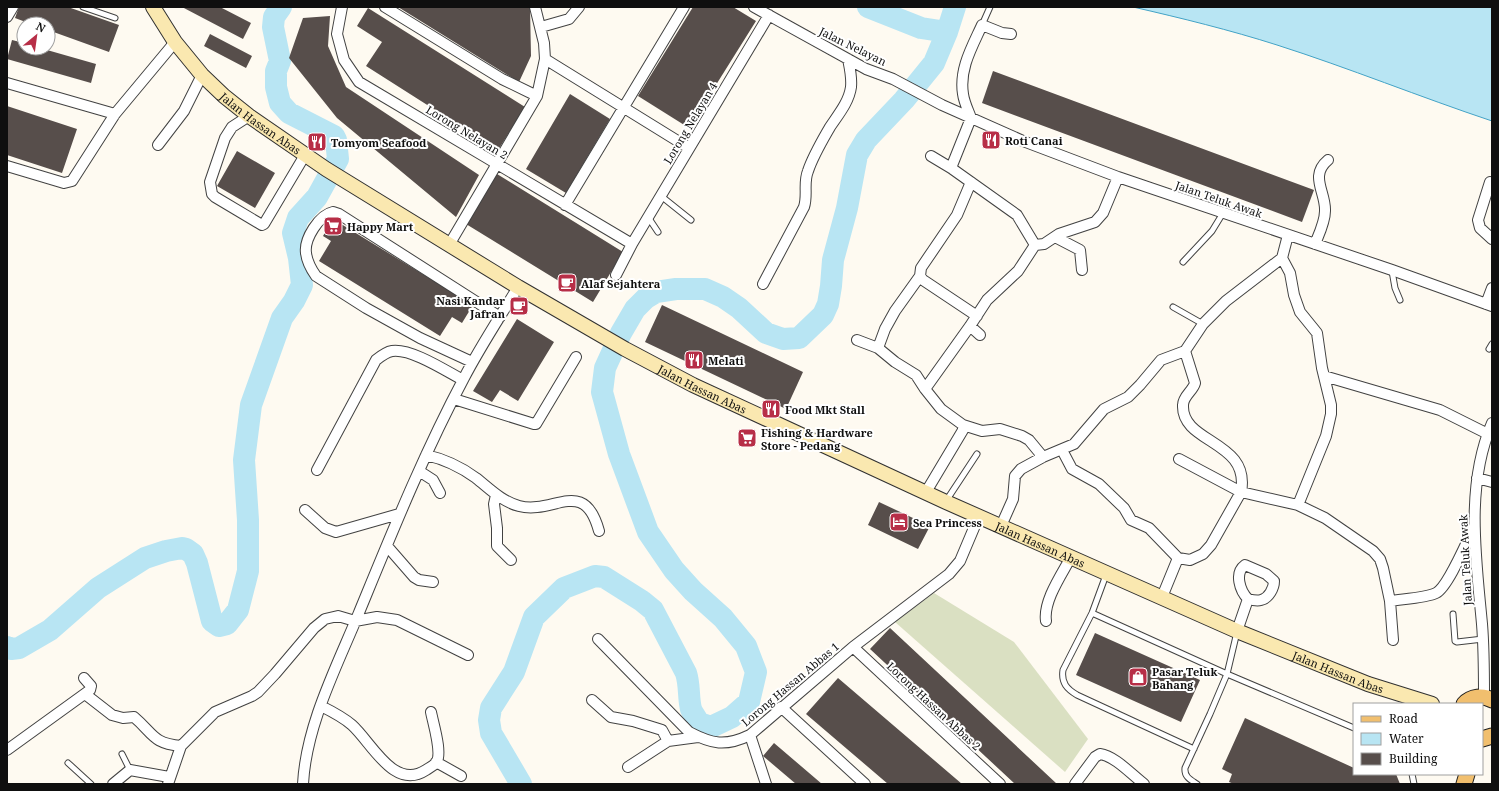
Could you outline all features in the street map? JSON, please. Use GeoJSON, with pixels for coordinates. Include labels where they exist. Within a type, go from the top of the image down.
{"type":"FeatureCollection","features":[{"type":"Feature","properties":{"kind":"main road","name":"Jalan Hassan Abas"},"geometry":{"type":"LineString","coordinates":[[153,7],[175,42],[202,75],[224,96],[249,116],[326,169],[518,287],[625,349],[693,385],[946,502],[1072,556],[1237,631],[1368,684],[1429,703]]}},
{"type":"Feature","properties":{"kind":"main road"},"geometry":{"type":"LineString","coordinates":[[1465,703],[1472,698],[1488,699]]}},
{"type":"Feature","properties":{"kind":"street"},"geometry":{"type":"LineString","coordinates":[[7,17],[12,7]]}},
{"type":"Feature","properties":{"kind":"street","name":"Lorong Nelayan 2"},"geometry":{"type":"LineString","coordinates":[[341,7],[337,34],[344,60],[359,82],[632,244]]}},
{"type":"Feature","properties":{"kind":"street"},"geometry":{"type":"LineString","coordinates":[[385,7],[502,78],[537,96]]}},
{"type":"Feature","properties":{"kind":"street"},"geometry":{"type":"LineString","coordinates":[[449,245],[537,96],[545,59],[541,27],[535,7]]}},
{"type":"Feature","properties":{"kind":"street"},"geometry":{"type":"LineString","coordinates":[[541,27],[569,19],[579,7]]}},
{"type":"Feature","properties":{"kind":"street"},"geometry":{"type":"LineString","coordinates":[[565,204],[684,7]]}},
{"type":"Feature","properties":{"kind":"street","name":"Jalan Nelayan"},"geometry":{"type":"LineString","coordinates":[[754,7],[866,69],[893,79],[942,105]]}},
{"type":"Feature","properties":{"kind":"street","name":"Lorong Nelayan 4"},"geometry":{"type":"LineString","coordinates":[[616,275],[632,244],[768,15]]}},
{"type":"Feature","properties":{"kind":"street"},"geometry":{"type":"LineString","coordinates":[[951,168],[971,118],[963,95],[963,73],[966,62],[982,25],[996,31],[1011,34]]}},
{"type":"Feature","properties":{"kind":"street"},"geometry":{"type":"LineString","coordinates":[[7,166],[64,183],[72,181],[115,114],[175,42]]}},
{"type":"Feature","properties":{"kind":"street"},"geometry":{"type":"LineString","coordinates":[[545,59],[689,148]]}},
{"type":"Feature","properties":{"kind":"street"},"geometry":{"type":"LineString","coordinates":[[763,284],[804,207],[806,198],[805,181],[811,163],[846,102],[851,88],[851,72],[848,59]]}},
{"type":"Feature","properties":{"kind":"street"},"geometry":{"type":"LineString","coordinates":[[158,145],[184,111],[202,75]]}},
{"type":"Feature","properties":{"kind":"street"},"geometry":{"type":"LineString","coordinates":[[7,83],[115,114]]}},
{"type":"Feature","properties":{"kind":"street","name":"Jalan Teluk Awak"},"geometry":{"type":"LineString","coordinates":[[942,105],[1023,141],[1118,177],[1392,270],[1489,305]]}},
{"type":"Feature","properties":{"kind":"street"},"geometry":{"type":"LineString","coordinates":[[249,116],[232,127],[225,138],[210,182],[212,194],[215,198],[262,225],[305,155]]}},
{"type":"Feature","properties":{"kind":"street"},"geometry":{"type":"LineString","coordinates":[[931,156],[951,168],[1017,215],[1035,245]]}},
{"type":"Feature","properties":{"kind":"street"},"geometry":{"type":"LineString","coordinates":[[1315,244],[1325,212],[1325,203],[1320,182],[1320,170],[1322,165],[1328,160]]}},
{"type":"Feature","properties":{"kind":"street"},"geometry":{"type":"LineString","coordinates":[[1035,245],[1044,244],[1055,237],[1095,222],[1100,218],[1118,177]]}},
{"type":"Feature","properties":{"kind":"street"},"geometry":{"type":"LineString","coordinates":[[878,348],[885,329],[895,311],[920,276],[921,268],[957,215],[971,182]]}},
{"type":"Feature","properties":{"kind":"street"},"geometry":{"type":"LineString","coordinates":[[1490,182],[1478,220],[1480,228],[1492,239]]}},
{"type":"Feature","properties":{"kind":"street"},"geometry":{"type":"LineString","coordinates":[[472,362],[420,338],[366,308],[316,276],[311,270],[305,252],[307,242],[312,232],[324,216],[333,212],[339,214],[500,317]]}},
{"type":"Feature","properties":{"kind":"street"},"geometry":{"type":"LineString","coordinates":[[1001,526],[1013,499],[1014,481],[1017,473],[1021,469],[1043,457],[1074,444],[1104,409],[1128,397],[1161,360],[1185,351],[1203,324],[1226,301],[1282,258],[1288,235]]}},
{"type":"Feature","properties":{"kind":"street"},"geometry":{"type":"LineString","coordinates":[[1055,237],[1080,250],[1082,270]]}},
{"type":"Feature","properties":{"kind":"street"},"geometry":{"type":"LineString","coordinates":[[925,390],[987,300],[1018,271],[1035,245]]}},
{"type":"Feature","properties":{"kind":"street"},"geometry":{"type":"LineString","coordinates":[[1282,258],[1290,273],[1294,295],[1300,312],[1317,333],[1324,376],[1331,405],[1326,436],[1298,505]]}},
{"type":"Feature","properties":{"kind":"street"},"geometry":{"type":"LineString","coordinates":[[920,276],[923,280],[977,316]]}},
{"type":"Feature","properties":{"kind":"street"},"geometry":{"type":"LineString","coordinates":[[303,784],[304,764],[308,746],[321,706],[400,514],[426,455],[472,362],[518,287]]}},
{"type":"Feature","properties":{"kind":"street"},"geometry":{"type":"LineString","coordinates":[[1489,305],[1492,288]]}},
{"type":"Feature","properties":{"kind":"street"},"geometry":{"type":"LineString","coordinates":[[970,326],[980,335]]}},
{"type":"Feature","properties":{"kind":"street"},"geometry":{"type":"LineString","coordinates":[[857,340],[878,348],[895,362],[916,375],[925,390],[941,409],[963,425],[982,431],[1000,430],[1022,436],[1029,440],[1043,457]]}},
{"type":"Feature","properties":{"kind":"street"},"geometry":{"type":"LineString","coordinates":[[317,470],[376,360],[383,354],[401,350],[411,353],[463,380]]}},
{"type":"Feature","properties":{"kind":"street"},"geometry":{"type":"LineString","coordinates":[[1062,450],[1072,469],[1099,484],[1124,508],[1131,520],[1149,528],[1178,558],[1190,560],[1204,554],[1211,545],[1241,492],[1241,472],[1234,458],[1201,434],[1185,417],[1183,402],[1194,386],[1195,381],[1185,351]]}},
{"type":"Feature","properties":{"kind":"street"},"geometry":{"type":"LineString","coordinates":[[454,399],[536,424],[576,356]]}},
{"type":"Feature","properties":{"kind":"street"},"geometry":{"type":"LineString","coordinates":[[1324,376],[1440,410],[1488,434]]}},
{"type":"Feature","properties":{"kind":"street","name":"Jalan Teluk Awak"},"geometry":{"type":"LineString","coordinates":[[1488,699],[1475,525],[1475,497],[1481,458],[1492,423]]}},
{"type":"Feature","properties":{"kind":"street"},"geometry":{"type":"LineString","coordinates":[[926,492],[963,430],[963,425]]}},
{"type":"Feature","properties":{"kind":"street"},"geometry":{"type":"LineString","coordinates":[[426,455],[436,457],[457,466],[476,478],[496,495],[509,503],[523,507],[546,507],[573,500],[583,504],[592,512],[599,531]]}},
{"type":"Feature","properties":{"kind":"street"},"geometry":{"type":"LineString","coordinates":[[1179,459],[1241,492],[1298,505],[1325,518],[1373,551],[1380,559],[1390,601],[1393,640]]}},
{"type":"Feature","properties":{"kind":"street"},"geometry":{"type":"LineString","coordinates":[[419,471],[432,479],[440,493]]}},
{"type":"Feature","properties":{"kind":"street"},"geometry":{"type":"LineString","coordinates":[[1477,478],[1492,482]]}},
{"type":"Feature","properties":{"kind":"street"},"geometry":{"type":"LineString","coordinates":[[496,495],[494,504],[497,528],[497,546],[511,560]]}},
{"type":"Feature","properties":{"kind":"street"},"geometry":{"type":"LineString","coordinates":[[305,510],[325,528],[336,532],[400,514]]}},
{"type":"Feature","properties":{"kind":"street","name":"Lorong Hassan Abbas 1"},"geometry":{"type":"LineString","coordinates":[[598,639],[689,732],[712,742],[725,743],[737,741],[750,735],[853,646],[949,574],[960,561],[979,516]]}},
{"type":"Feature","properties":{"kind":"street"},"geometry":{"type":"LineString","coordinates":[[1390,601],[1431,595],[1440,590],[1456,564],[1475,525]]}},
{"type":"Feature","properties":{"kind":"street"},"geometry":{"type":"LineString","coordinates":[[387,546],[414,577],[420,580],[433,582]]}},
{"type":"Feature","properties":{"kind":"street"},"geometry":{"type":"LineString","coordinates":[[1046,621],[1045,613],[1047,605],[1072,556]]}},
{"type":"Feature","properties":{"kind":"street"},"geometry":{"type":"LineString","coordinates":[[1162,597],[1178,558]]}},
{"type":"Feature","properties":{"kind":"street"},"geometry":{"type":"LineString","coordinates":[[1237,631],[1248,599]]}},
{"type":"Feature","properties":{"kind":"street"},"geometry":{"type":"LineString","coordinates":[[113,784],[130,770],[169,781],[181,746],[215,712],[258,692],[314,628],[329,618],[338,616],[356,621],[377,617],[397,620],[468,655]]}},
{"type":"Feature","properties":{"kind":"street","name":"Lorong Hassan Abbas 2"},"geometry":{"type":"LineString","coordinates":[[853,646],[1000,784]]}},
{"type":"Feature","properties":{"kind":"street"},"geometry":{"type":"LineString","coordinates":[[7,750],[90,690],[91,688],[84,678]]}},
{"type":"Feature","properties":{"kind":"street"},"geometry":{"type":"LineString","coordinates":[[85,694],[112,715],[123,718],[134,717],[161,743],[181,746]]}},
{"type":"Feature","properties":{"kind":"street"},"geometry":{"type":"LineString","coordinates":[[592,700],[611,717],[633,721],[662,730],[668,741]]}},
{"type":"Feature","properties":{"kind":"street"},"geometry":{"type":"LineString","coordinates":[[321,706],[352,724],[392,772],[400,776],[411,778],[422,784]]}},
{"type":"Feature","properties":{"kind":"street"},"geometry":{"type":"LineString","coordinates":[[781,707],[865,784]]}},
{"type":"Feature","properties":{"kind":"street"},"geometry":{"type":"LineString","coordinates":[[411,778],[420,775],[436,762],[439,751],[431,712]]}},
{"type":"Feature","properties":{"kind":"street"},"geometry":{"type":"LineString","coordinates":[[750,735],[766,784]]}},
{"type":"Feature","properties":{"kind":"street"},"geometry":{"type":"LineString","coordinates":[[628,767],[668,741],[698,736]]}},
{"type":"Feature","properties":{"kind":"street"},"geometry":{"type":"LineString","coordinates":[[1075,784],[1095,757],[1100,754],[1108,756],[1144,784]]}},
{"type":"Feature","properties":{"kind":"street"},"geometry":{"type":"LineString","coordinates":[[436,762],[461,776]]}},
{"type":"Feature","properties":{"kind":"lane"},"geometry":{"type":"LineString","coordinates":[[83,7],[115,18]]}},
{"type":"Feature","properties":{"kind":"lane"},"geometry":{"type":"LineString","coordinates":[[982,25],[990,7]]}},
{"type":"Feature","properties":{"kind":"lane"},"geometry":{"type":"LineString","coordinates":[[661,196],[691,220]]}},
{"type":"Feature","properties":{"kind":"lane"},"geometry":{"type":"LineString","coordinates":[[1184,262],[1212,231],[1223,213]]}},
{"type":"Feature","properties":{"kind":"lane"},"geometry":{"type":"LineString","coordinates":[[648,217],[658,232]]}},
{"type":"Feature","properties":{"kind":"lane"},"geometry":{"type":"LineString","coordinates":[[1392,270],[1395,288],[1400,300]]}},
{"type":"Feature","properties":{"kind":"lane"},"geometry":{"type":"LineString","coordinates":[[1173,307],[1203,324]]}},
{"type":"Feature","properties":{"kind":"lane"},"geometry":{"type":"LineString","coordinates":[[946,502],[977,454]]}},
{"type":"Feature","properties":{"kind":"lane"},"geometry":{"type":"LineString","coordinates":[[1107,573],[1092,613],[1063,670],[1062,677],[1070,690],[1194,749]]}},
{"type":"Feature","properties":{"kind":"lane"},"geometry":{"type":"LineString","coordinates":[[1092,613],[1227,674],[1353,728]]}},
{"type":"Feature","properties":{"kind":"lane"},"geometry":{"type":"LineString","coordinates":[[1453,614],[1455,641],[1483,639]]}},
{"type":"Feature","properties":{"kind":"lane"},"geometry":{"type":"LineString","coordinates":[[1198,784],[1187,777],[1184,771],[1227,674],[1237,631]]}},
{"type":"Feature","properties":{"kind":"lane"},"geometry":{"type":"LineString","coordinates":[[122,754],[130,770]]}},
{"type":"Feature","properties":{"kind":"lane"},"geometry":{"type":"LineString","coordinates":[[68,763],[91,784]]}},
{"type":"Feature","properties":{"kind":"green space"},"geometry":{"type":"Polygon","coordinates":[[[934,593],[1014,642],[1088,739],[1065,772],[895,622],[934,593]]]}},
{"type":"Feature","properties":{"kind":"water"},"geometry":{"type":"Polygon","coordinates":[[[1133,7],[1492,7],[1492,121],[1277,45],[1205,24],[1133,7]]]}},
{"type":"Feature","properties":{"kind":"building"},"geometry":{"type":"Polygon","coordinates":[[[19,7],[68,7],[119,25],[109,52],[56,33],[56,16],[16,16],[15,18],[19,7]]]}},
{"type":"Feature","properties":{"kind":"building"},"geometry":{"type":"Polygon","coordinates":[[[182,7],[220,7],[251,23],[243,39],[182,7]]]}},
{"type":"Feature","properties":{"kind":"building"},"geometry":{"type":"Polygon","coordinates":[[[398,7],[530,7],[531,56],[519,82],[398,7]]]}},
{"type":"Feature","properties":{"kind":"building"},"geometry":{"type":"Polygon","coordinates":[[[693,7],[733,7],[756,21],[689,128],[638,96],[693,7]]]}},
{"type":"Feature","properties":{"kind":"building"},"geometry":{"type":"Polygon","coordinates":[[[368,8],[525,107],[498,150],[366,66],[382,42],[357,26],[368,8]]]}},
{"type":"Feature","properties":{"kind":"building"},"geometry":{"type":"Polygon","coordinates":[[[330,16],[328,46],[346,87],[479,175],[456,217],[337,118],[289,58],[303,18],[330,16]]]}},
{"type":"Feature","properties":{"kind":"building"},"geometry":{"type":"Polygon","coordinates":[[[210,34],[252,56],[246,68],[204,46],[210,34]]]}},
{"type":"Feature","properties":{"kind":"building"},"geometry":{"type":"Polygon","coordinates":[[[12,40],[16,41],[16,56],[56,56],[56,53],[96,64],[91,83],[7,59],[12,40]]]}},
{"type":"Feature","properties":{"kind":"building"},"geometry":{"type":"Polygon","coordinates":[[[993,71],[1314,190],[1302,222],[982,103],[993,71]]]}},
{"type":"Feature","properties":{"kind":"building"},"geometry":{"type":"Polygon","coordinates":[[[570,94],[610,119],[566,193],[526,169],[570,94]]]}},
{"type":"Feature","properties":{"kind":"building"},"geometry":{"type":"Polygon","coordinates":[[[7,106],[77,129],[62,173],[7,155],[7,106]]]}},
{"type":"Feature","properties":{"kind":"building"},"geometry":{"type":"Polygon","coordinates":[[[237,151],[275,173],[255,208],[217,186],[237,151]]]}},
{"type":"Feature","properties":{"kind":"building"},"geometry":{"type":"Polygon","coordinates":[[[497,174],[623,252],[593,302],[466,224],[497,174]]]}},
{"type":"Feature","properties":{"kind":"building"},"geometry":{"type":"Polygon","coordinates":[[[333,219],[473,305],[462,323],[452,317],[440,336],[319,261],[331,241],[323,236],[333,219]]]}},
{"type":"Feature","properties":{"kind":"building"},"geometry":{"type":"Polygon","coordinates":[[[662,305],[803,372],[786,409],[645,342],[662,305]]]}},
{"type":"Feature","properties":{"kind":"building"},"geometry":{"type":"Polygon","coordinates":[[[517,319],[554,342],[518,401],[500,390],[492,402],[473,391],[517,319]]]}},
{"type":"Feature","properties":{"kind":"building"},"geometry":{"type":"Polygon","coordinates":[[[879,502],[930,526],[918,549],[868,525],[879,502]]]}},
{"type":"Feature","properties":{"kind":"building"},"geometry":{"type":"Polygon","coordinates":[[[890,628],[1057,784],[1015,784],[870,649],[890,628]]]}},
{"type":"Feature","properties":{"kind":"building","name":"Pasar Teluk Bahang"},"geometry":{"type":"Polygon","coordinates":[[[1095,633],[1200,680],[1181,722],[1076,675],[1095,633]]]}},
{"type":"Feature","properties":{"kind":"building"},"geometry":{"type":"Polygon","coordinates":[[[838,678],[962,784],[888,784],[806,714],[838,678]]]}},
{"type":"Feature","properties":{"kind":"building"},"geometry":{"type":"Polygon","coordinates":[[[1245,718],[1353,768],[1353,775],[1396,775],[1400,784],[1234,784],[1229,782],[1232,774],[1222,769],[1245,718]]]}},
{"type":"Feature","properties":{"kind":"building"},"geometry":{"type":"Polygon","coordinates":[[[774,743],[822,784],[796,784],[763,756],[774,743]]]}},
{"type":"Feature","properties":{"kind":"waterway"},"geometry":{"type":"LineString","coordinates":[[7,647],[11,649],[19,648],[50,630],[98,588],[145,558],[166,551],[182,548],[193,554],[197,563],[212,621],[219,626],[227,624],[238,610],[248,571],[248,520],[244,460],[251,405],[282,318],[294,301],[302,285],[299,258],[293,233],[298,218],[317,197],[338,159],[336,140],[334,136],[289,113],[280,103],[276,87],[276,71],[280,61],[273,27],[274,17],[281,7]]}},
{"type":"Feature","properties":{"kind":"waterway"},"geometry":{"type":"LineString","coordinates":[[868,7],[921,28],[947,32]]}},
{"type":"Feature","properties":{"kind":"waterway"},"geometry":{"type":"LineString","coordinates":[[521,784],[491,733],[489,720],[491,708],[514,672],[534,617],[564,588],[595,576],[604,577],[642,601],[653,610],[686,673],[691,709],[699,723],[711,727],[732,717],[749,702],[756,672],[746,646],[723,618],[693,591],[674,570],[648,532],[619,454],[602,392],[605,368],[621,333],[635,309],[646,298],[656,292],[676,289],[705,289],[723,297],[739,308],[766,333],[783,339],[799,338],[823,315],[828,304],[833,260],[847,208],[857,155],[866,140],[904,100],[934,63],[947,32],[955,7]]}},
{"type":"Feature","properties":{"kind":"place","name":"Roti Canai"},"geometry":{"type":"Point","coordinates":[991,140]}},
{"type":"Feature","properties":{"kind":"place","name":"Tomyom Seafood"},"geometry":{"type":"Point","coordinates":[317,142]}},
{"type":"Feature","properties":{"kind":"place","name":"Happy Mart"},"geometry":{"type":"Point","coordinates":[333,226]}},
{"type":"Feature","properties":{"kind":"place","name":"Alaf Sejahtera"},"geometry":{"type":"Point","coordinates":[567,283]}},
{"type":"Feature","properties":{"kind":"place","name":"Nasi Kandar Jafran"},"geometry":{"type":"Point","coordinates":[519,306]}},
{"type":"Feature","properties":{"kind":"place","name":"Melati"},"geometry":{"type":"Point","coordinates":[694,360]}},
{"type":"Feature","properties":{"kind":"place","name":"Food Mkt Stall"},"geometry":{"type":"Point","coordinates":[771,409]}},
{"type":"Feature","properties":{"kind":"place","name":"Fishing & Hardware Store - Pedang"},"geometry":{"type":"Point","coordinates":[747,438]}},
{"type":"Feature","properties":{"kind":"place","name":"Sea Princess"},"geometry":{"type":"Point","coordinates":[899,522]}},
{"type":"Feature","properties":{"kind":"place","name":"Pasar Teluk Bahang"},"geometry":{"type":"Point","coordinates":[1138,677]}}]}
